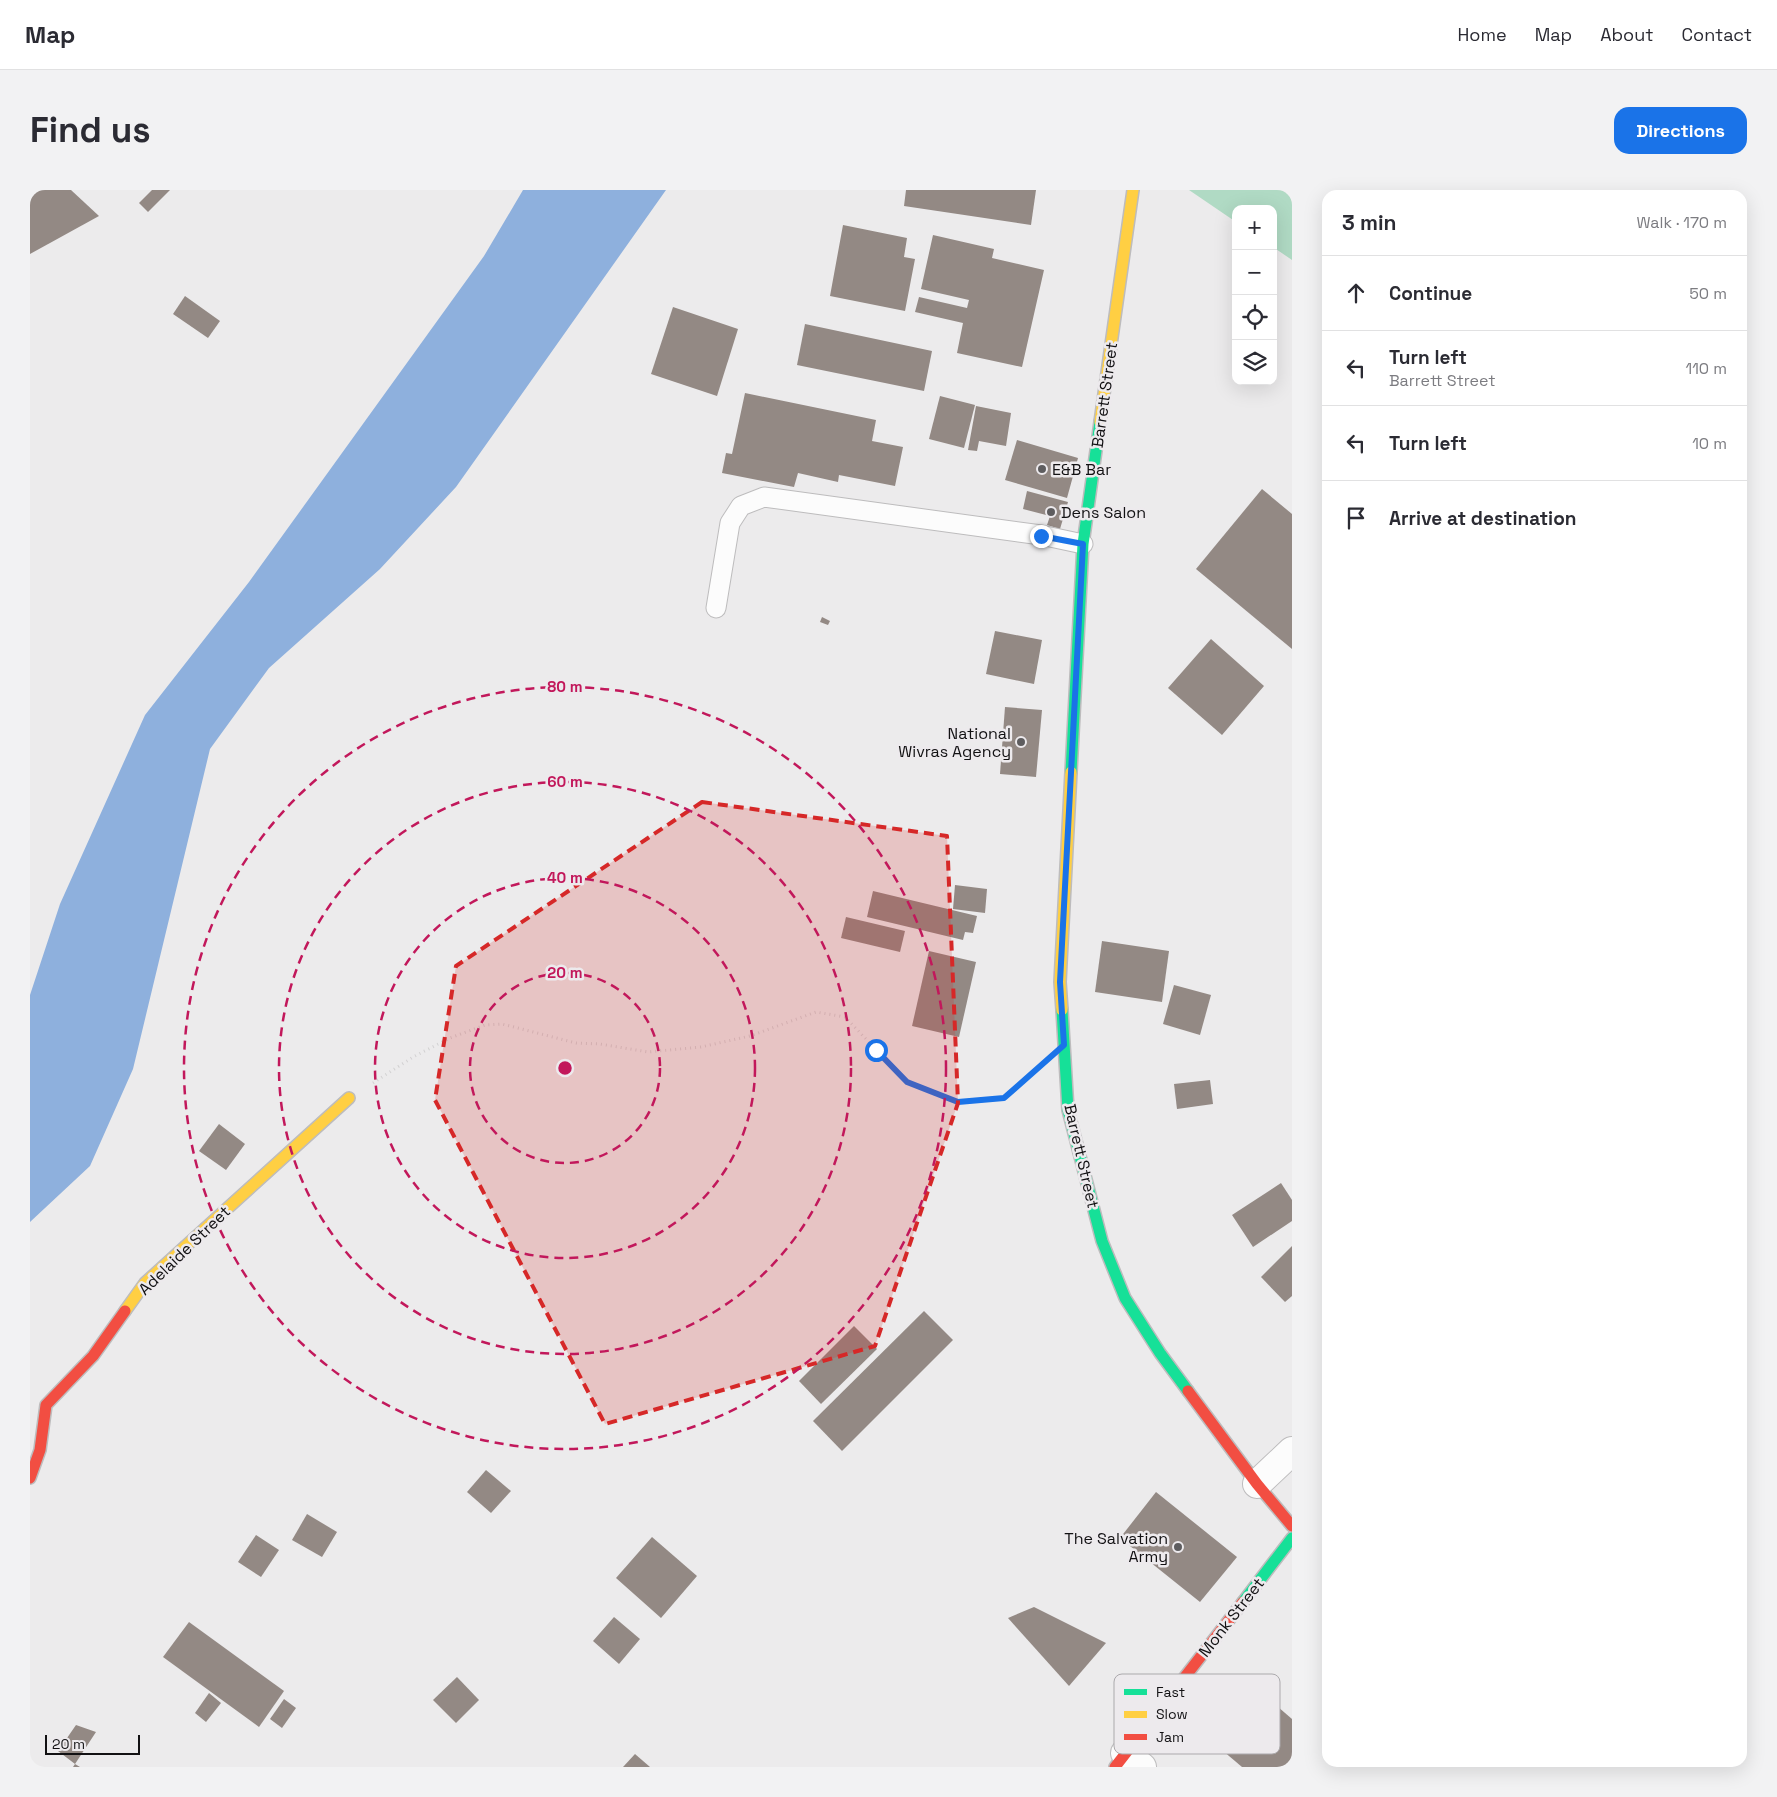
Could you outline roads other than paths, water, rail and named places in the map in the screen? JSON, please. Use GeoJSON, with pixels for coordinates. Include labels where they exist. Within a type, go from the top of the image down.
{"type":"FeatureCollection","features":[{"type":"Feature","properties":{"kind":"main road","name":"Barrett Street"},"geometry":{"type":"LineString","coordinates":[[1132,190],[1083,544],[1060,982],[1068,1110],[1102,1241],[1125,1298],[1160,1353],[1257,1484],[1292,1526]]}},
{"type":"Feature","properties":{"kind":"main road","name":"Adelaide Street"},"geometry":{"type":"LineString","coordinates":[[30,1478],[40,1450],[46,1405],[93,1356],[145,1283],[349,1098]]}},
{"type":"Feature","properties":{"kind":"main road","name":"Monk Street"},"geometry":{"type":"LineString","coordinates":[[1192,1674],[1292,1538]]}},
{"type":"Feature","properties":{"kind":"street"},"geometry":{"type":"LineString","coordinates":[[1257,1484],[1292,1451]]}},
{"type":"Feature","properties":{"kind":"lane"},"geometry":{"type":"LineString","coordinates":[[716,608],[730,523],[741,506],[764,497],[1041,536],[1083,544]]}},
{"type":"Feature","properties":{"kind":"water"},"geometry":{"type":"Polygon","coordinates":[[[523,190],[666,190],[456,487],[380,569],[269,668],[210,749],[133,1069],[90,1166],[30,1222],[30,995],[60,904],[145,715],[249,582],[484,256],[523,190]]]}},
{"type":"Feature","properties":{"kind":"place","name":"E&B Bar"},"geometry":{"type":"Point","coordinates":[1042,469]}},
{"type":"Feature","properties":{"kind":"place","name":"Dens Salon"},"geometry":{"type":"Point","coordinates":[1051,512]}},
{"type":"Feature","properties":{"kind":"place","name":"National Wivras Agency"},"geometry":{"type":"Point","coordinates":[1021,742]}},
{"type":"Feature","properties":{"kind":"place","name":"The Salvation Army"},"geometry":{"type":"Point","coordinates":[1178,1547]}}]}
